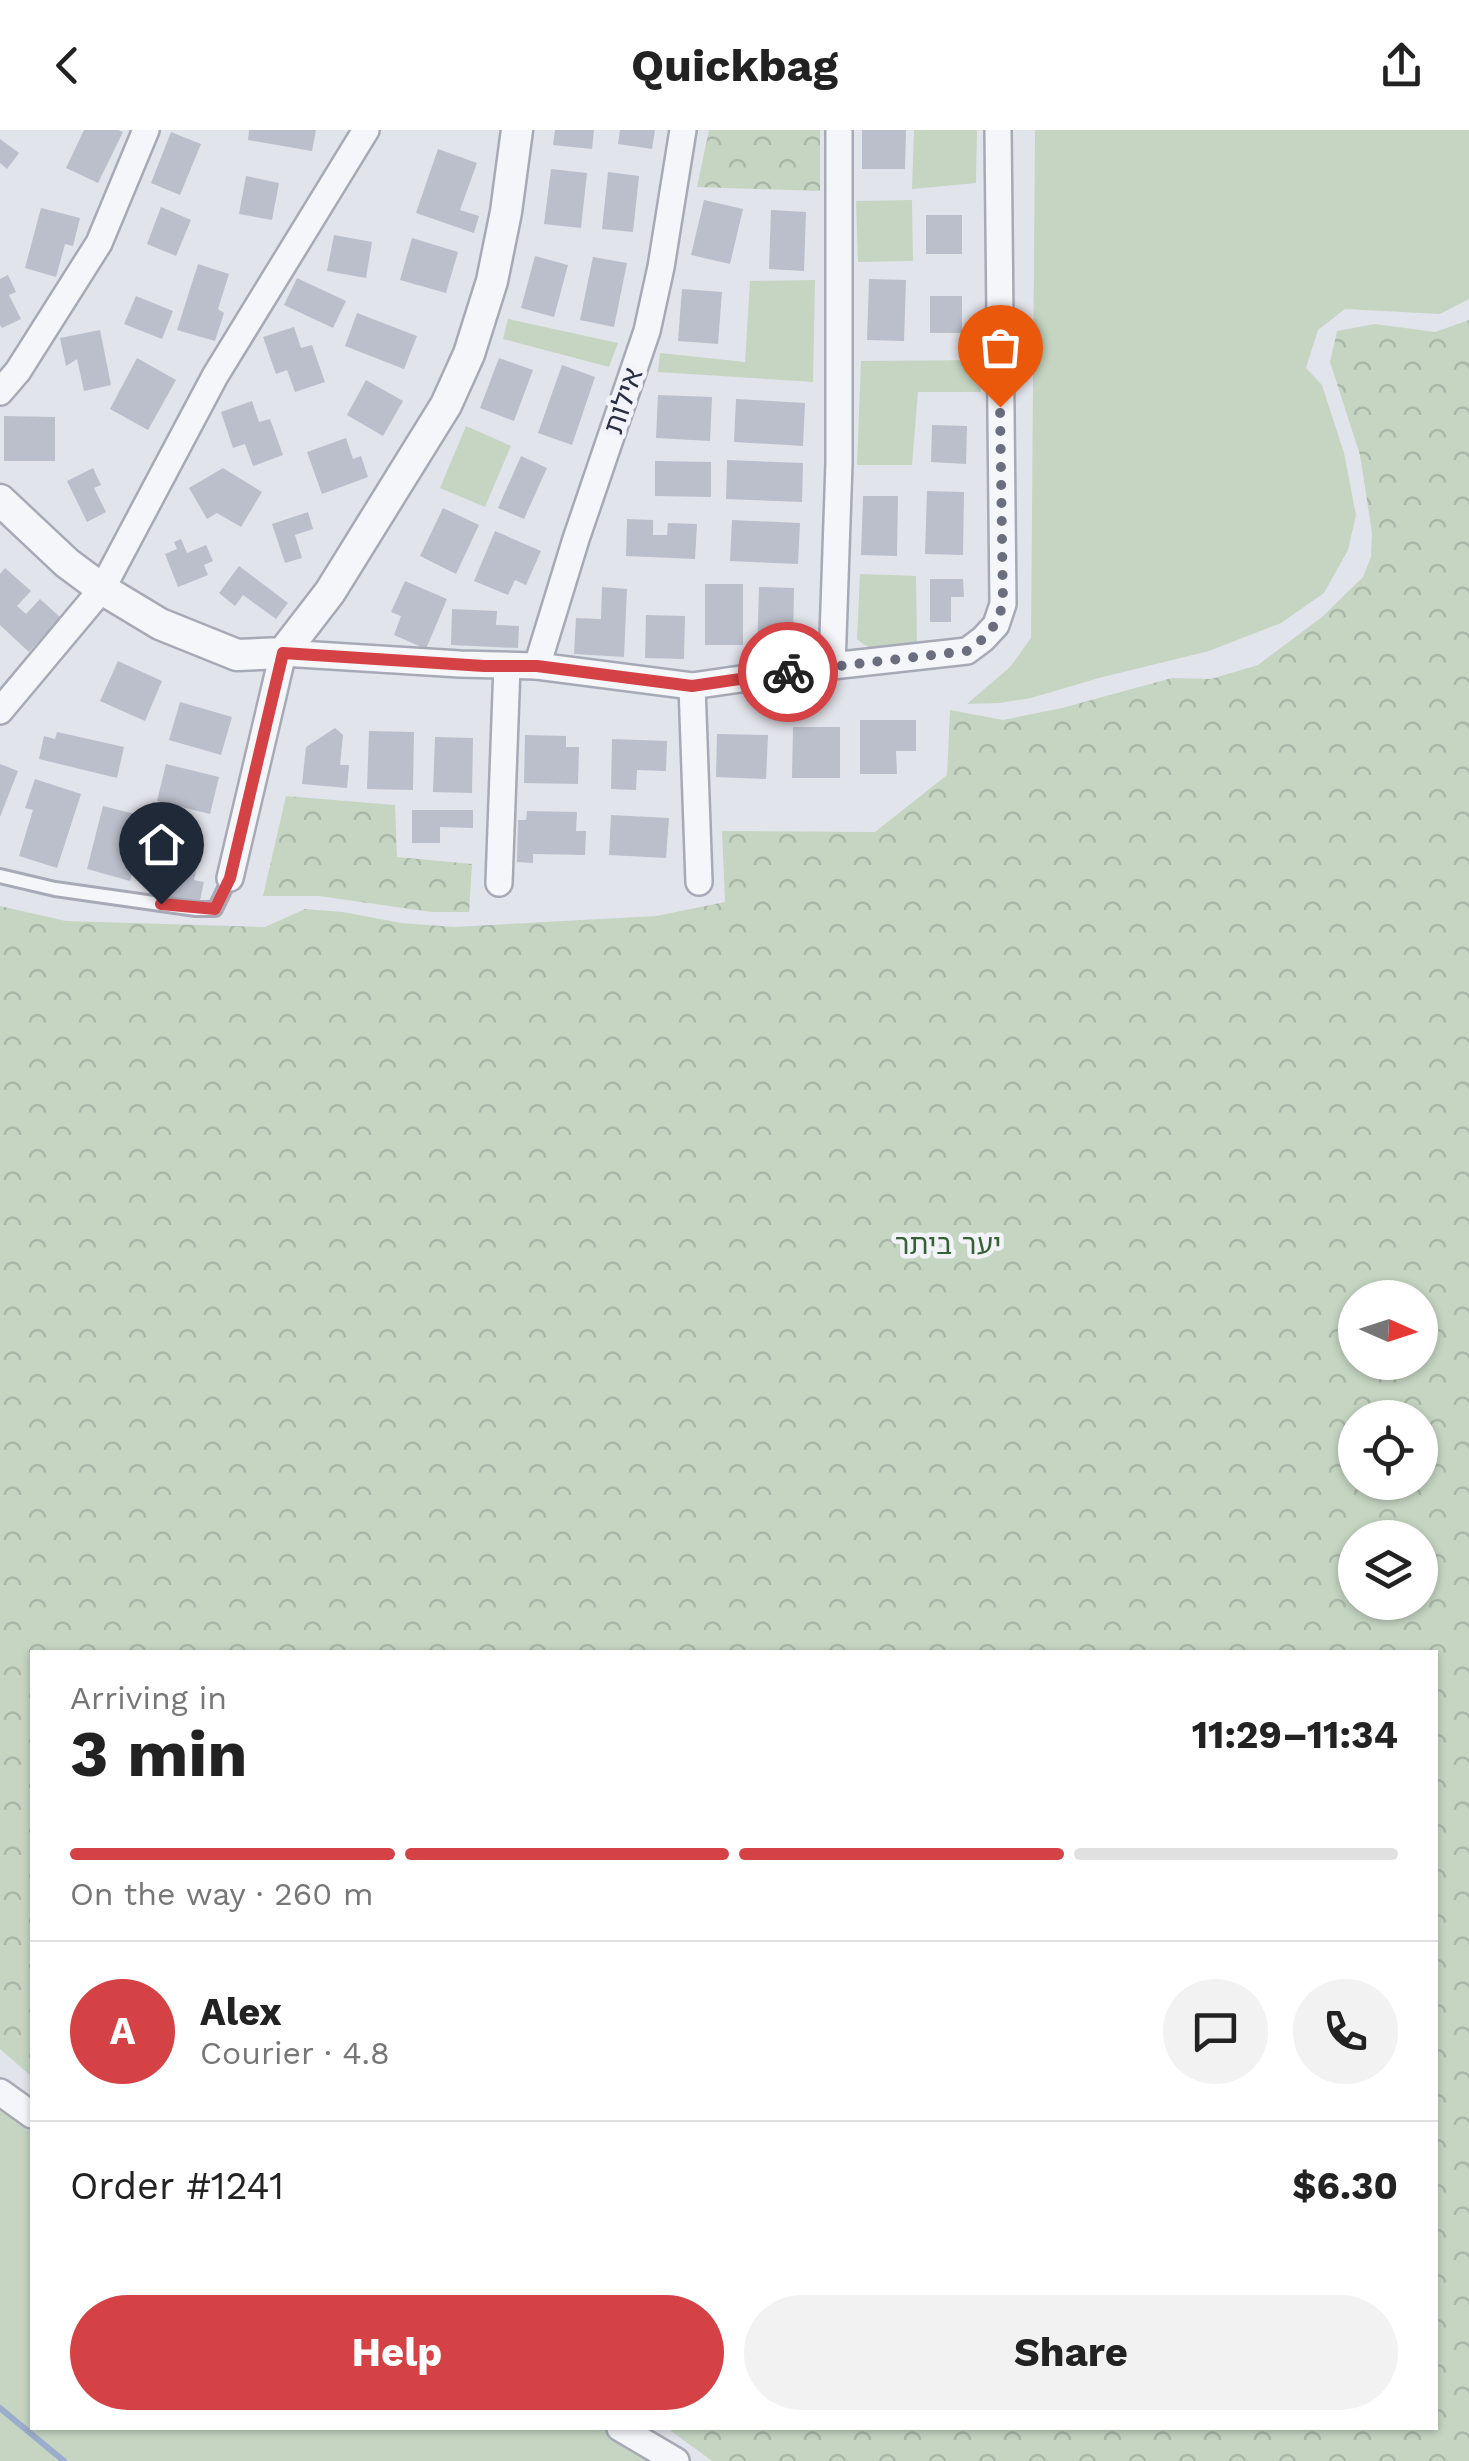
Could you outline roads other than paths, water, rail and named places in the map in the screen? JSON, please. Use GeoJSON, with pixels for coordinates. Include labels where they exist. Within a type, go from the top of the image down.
{"type":"FeatureCollection","features":[{"type":"Feature","properties":{"kind":"street"},"geometry":{"type":"LineString","coordinates":[[0,392],[100,243],[146,130]]}},
{"type":"Feature","properties":{"kind":"street"},"geometry":{"type":"LineString","coordinates":[[0,711],[102,589],[215,376],[366,130]]}},
{"type":"Feature","properties":{"kind":"street"},"geometry":{"type":"LineString","coordinates":[[230,878],[283,653],[330,592],[446,405],[469,354],[492,281],[517,130]]}},
{"type":"Feature","properties":{"kind":"street","name":"אילות"},"geometry":{"type":"LineString","coordinates":[[537,666],[646,332],[684,130]]}},
{"type":"Feature","properties":{"kind":"street"},"geometry":{"type":"LineString","coordinates":[[832,666],[839,463],[840,130]]}},
{"type":"Feature","properties":{"kind":"street"},"geometry":{"type":"LineString","coordinates":[[0,500],[67,563],[102,589],[160,624],[237,655],[283,653],[537,666],[692,686],[967,651],[996,626],[1003,604],[998,130]]}},
{"type":"Feature","properties":{"kind":"street"},"geometry":{"type":"LineString","coordinates":[[499,884],[507,666]]}},
{"type":"Feature","properties":{"kind":"street"},"geometry":{"type":"LineString","coordinates":[[692,686],[699,882]]}},
{"type":"Feature","properties":{"kind":"street"},"geometry":{"type":"LineString","coordinates":[[0,2092],[30,2114]]}},
{"type":"Feature","properties":{"kind":"street"},"geometry":{"type":"LineString","coordinates":[[623,2430],[676,2461]]}},
{"type":"Feature","properties":{"kind":"lane"},"geometry":{"type":"LineString","coordinates":[[0,876],[196,909],[215,909],[230,878]]}},
{"type":"Feature","properties":{"kind":"waterway"},"geometry":{"type":"LineString","coordinates":[[0,2408],[64,2461]]}},
{"type":"Feature","properties":{"kind":"park label","name":"יער ביתר"},"geometry":{"type":"Point","coordinates":[948,1244]}}]}
